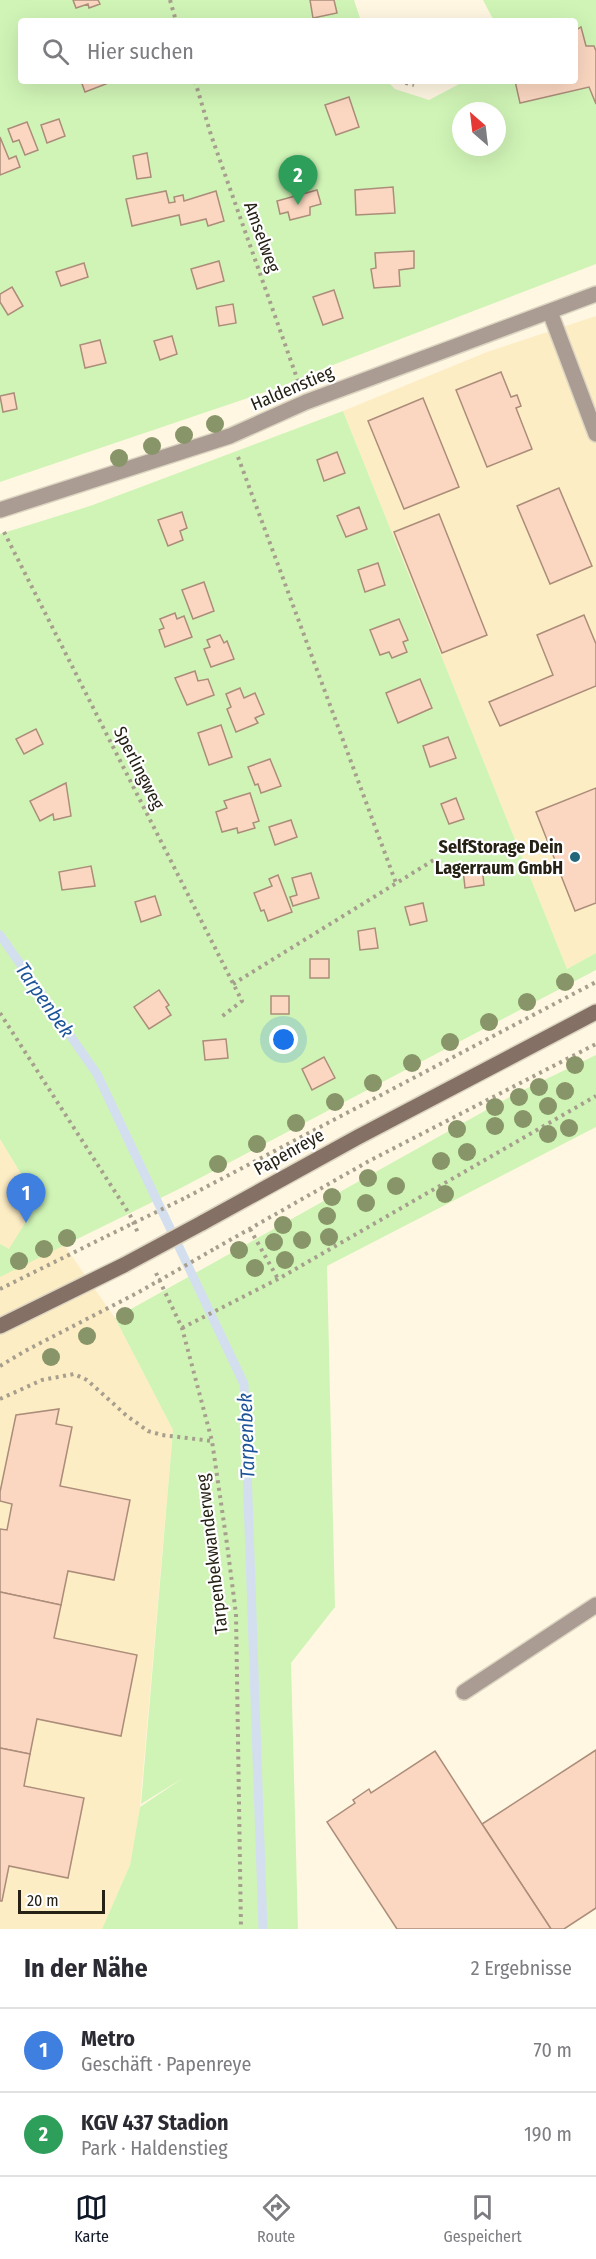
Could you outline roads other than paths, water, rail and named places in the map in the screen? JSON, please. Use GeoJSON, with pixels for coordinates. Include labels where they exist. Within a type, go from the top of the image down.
{"type":"FeatureCollection","features":[{"type":"Feature","properties":{"kind":"main road","name":"Papenreye"},"geometry":{"type":"LineString","coordinates":[[0,1326],[124,1265],[358,1137],[596,1012]]}},
{"type":"Feature","properties":{"kind":"street","name":"Haldenstieg"},"geometry":{"type":"LineString","coordinates":[[0,510],[230,436],[306,402],[596,294]]}},
{"type":"Feature","properties":{"kind":"street"},"geometry":{"type":"LineString","coordinates":[[550,312],[596,434]]}},
{"type":"Feature","properties":{"kind":"street"},"geometry":{"type":"LineString","coordinates":[[464,1692],[596,1605]]}},
{"type":"Feature","properties":{"kind":"waterway","name":"Tarpenbek"},"geometry":{"type":"LineString","coordinates":[[0,935],[97,1074],[244,1384],[263,1929]]}},
{"type":"Feature","properties":{"kind":"place","name":"KGV 437 Stadion"},"geometry":{"type":"Point","coordinates":[298,205]}},
{"type":"Feature","properties":{"kind":"place","name":"SelfStorage Dein Lagerraum GmbH"},"geometry":{"type":"Point","coordinates":[575,857]}},
{"type":"Feature","properties":{"kind":"place","name":"Metro"},"geometry":{"type":"Point","coordinates":[26,1223]}}]}
